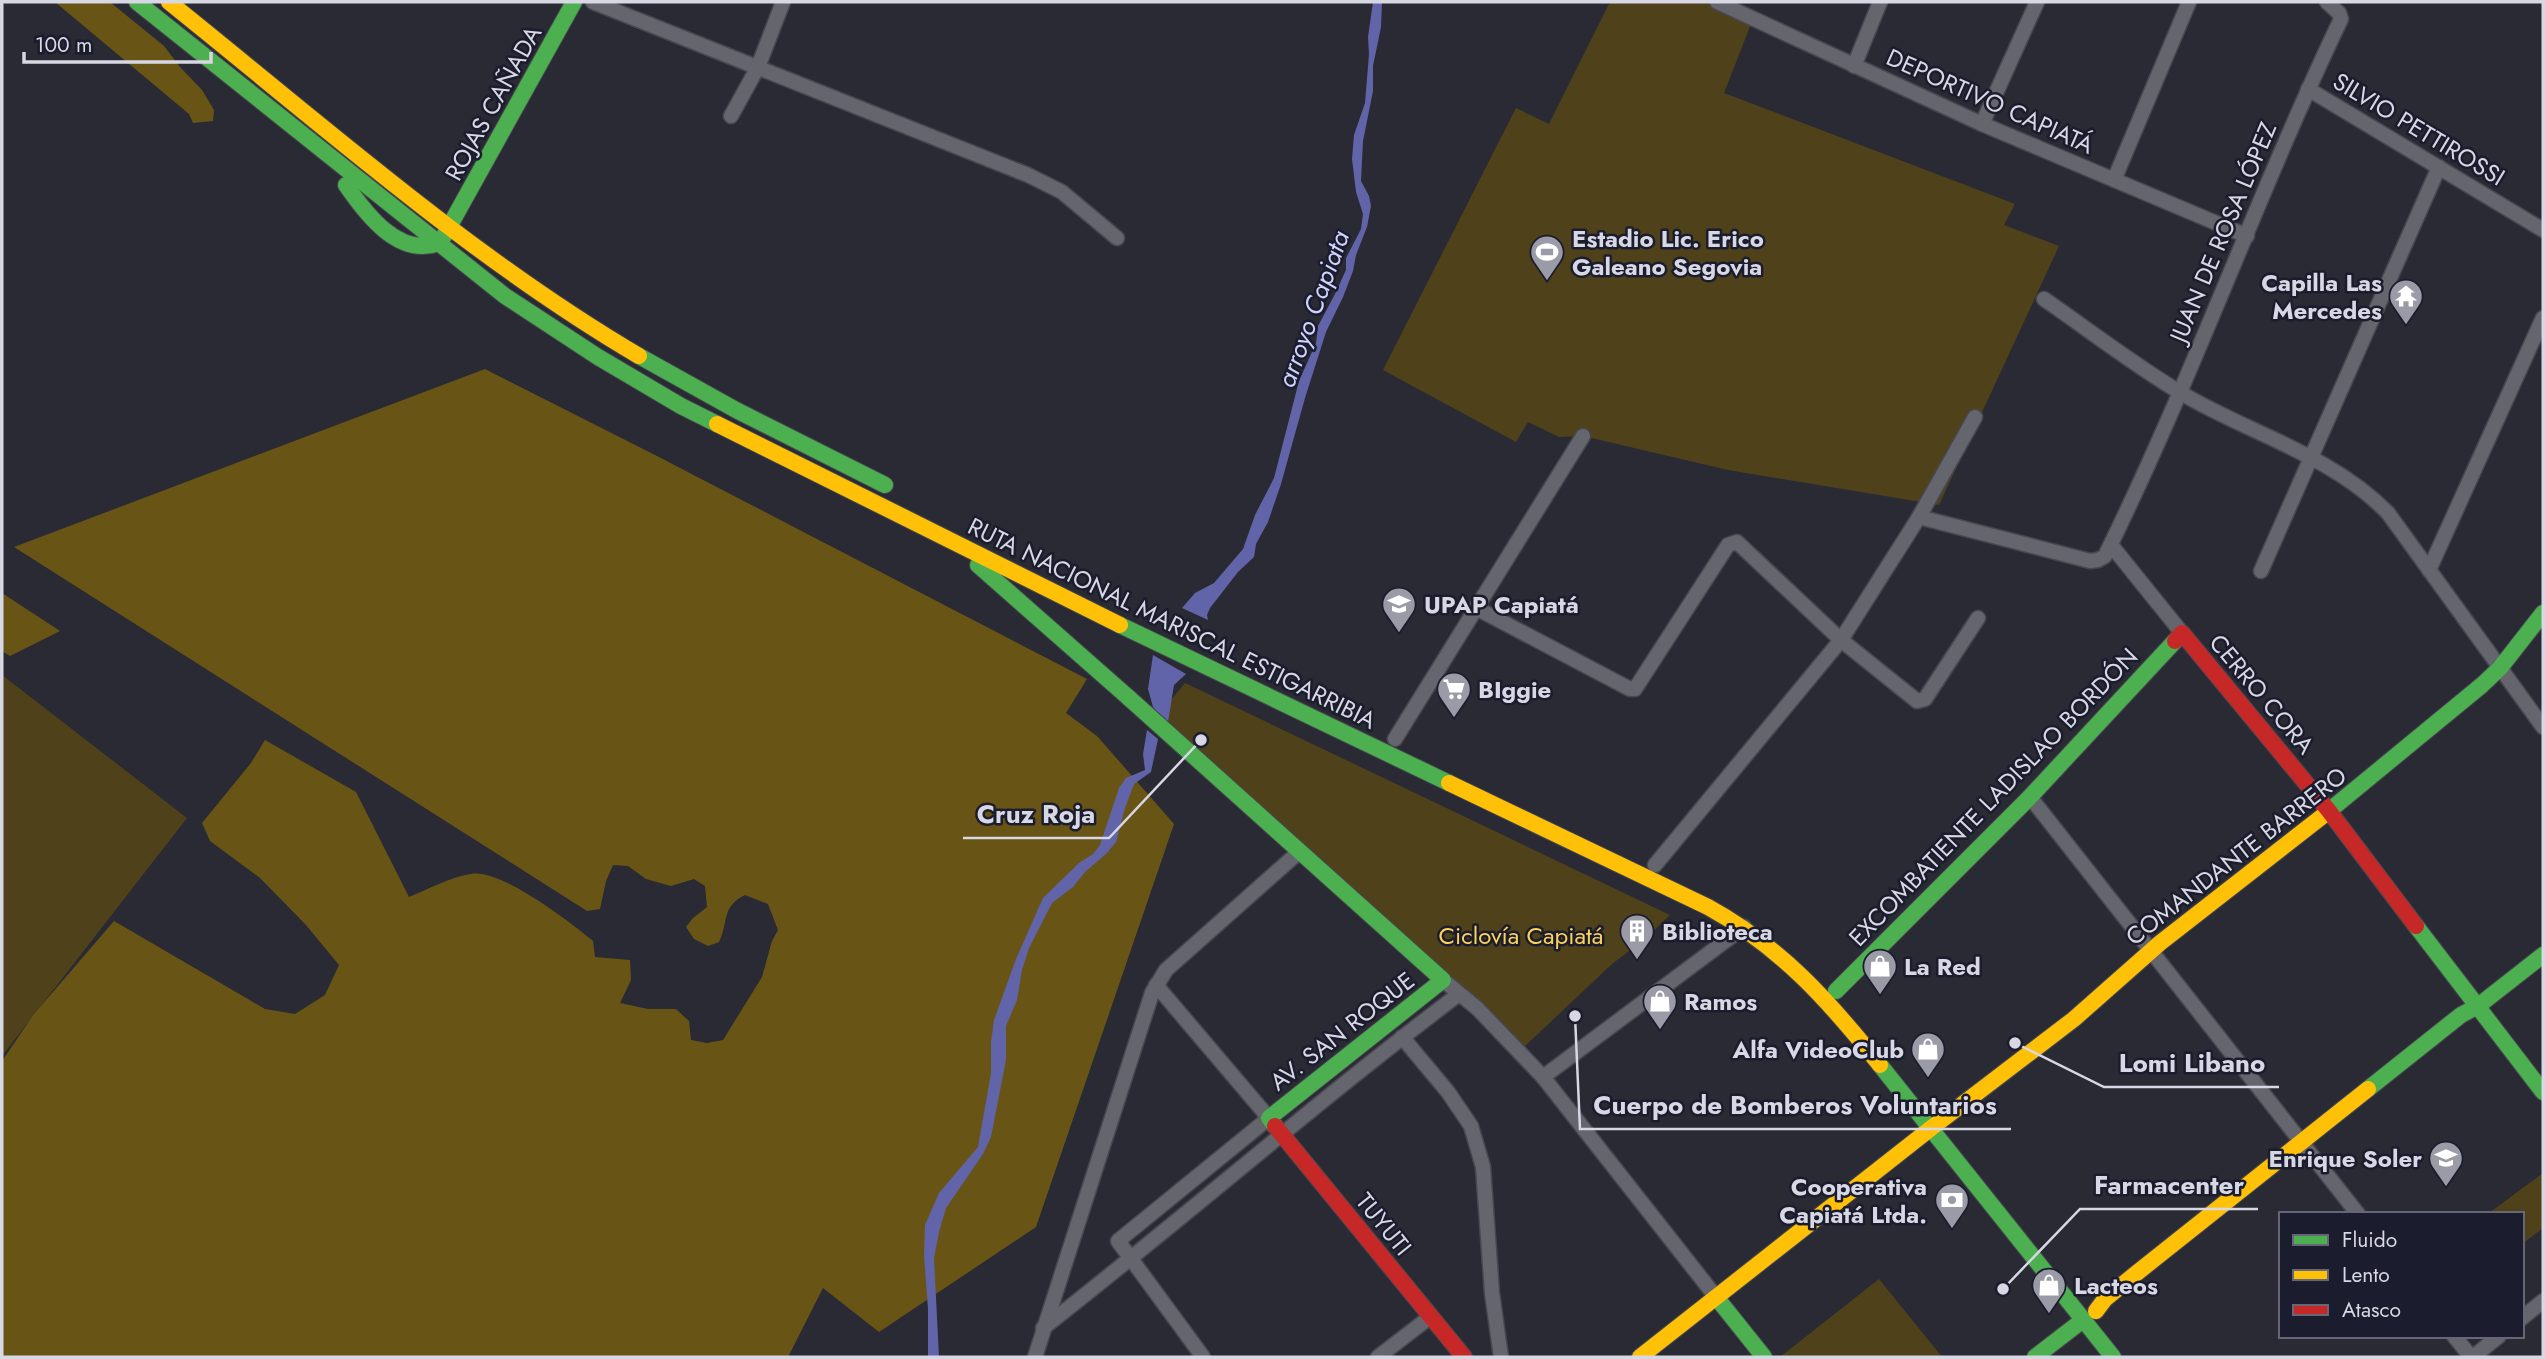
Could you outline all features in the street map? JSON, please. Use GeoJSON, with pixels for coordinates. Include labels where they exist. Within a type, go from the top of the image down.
{"type":"FeatureCollection","features":[{"type":"Feature","properties":{"kind":"main road","name":"RUTA NACIONAL MARISCAL ESTIGARRIBIA"},"geometry":{"type":"LineString","coordinates":[[137,2],[505,296],[598,357],[681,406],[1147,639],[1698,902],[1744,928],[1792,966],[1826,1000],[1936,1124]]}},
{"type":"Feature","properties":{"kind":"main road"},"geometry":{"type":"LineString","coordinates":[[169,2],[451,226],[592,327],[689,387],[899,493]]}},
{"type":"Feature","properties":{"kind":"main road","name":"ROJAS CAÑADA"},"geometry":{"type":"LineString","coordinates":[[439,243],[575,2]]}},
{"type":"Feature","properties":{"kind":"main road"},"geometry":{"type":"LineString","coordinates":[[324,153],[358,204],[402,244],[418,248],[439,243]]}},
{"type":"Feature","properties":{"kind":"main road"},"geometry":{"type":"LineString","coordinates":[[940,535],[974,561],[1129,698],[1443,980]]}},
{"type":"Feature","properties":{"kind":"main road","name":"COMANDANTE BARRERO"},"geometry":{"type":"LineString","coordinates":[[1640,1357],[2074,1018],[2151,951],[2472,694],[2500,668],[2543,612]]}},
{"type":"Feature","properties":{"kind":"main road","name":"EXCOMBATIENTE LADISLAO BORDÓN"},"geometry":{"type":"LineString","coordinates":[[1836,992],[2030,797],[2182,633]]}},
{"type":"Feature","properties":{"kind":"main road","name":"CERRO CORA"},"geometry":{"type":"LineString","coordinates":[[2182,633],[2329,811],[2543,1092]]}},
{"type":"Feature","properties":{"kind":"main road","name":"RUTA NACIONAL MARISCAL ESTIGARRIBIA"},"geometry":{"type":"LineString","coordinates":[[1208,650],[1233,662]]}},
{"type":"Feature","properties":{"kind":"main road","name":"RUTA NACIONAL MARISCAL ESTIGARRIBIA"},"geometry":{"type":"LineString","coordinates":[[1444,763],[1716,895],[1753,916],[1801,956],[1836,992],[1936,1124],[2119,1353]]}},
{"type":"Feature","properties":{"kind":"main road"},"geometry":{"type":"LineString","coordinates":[[2035,1357],[2089,1315],[2105,1298],[2305,1146],[2461,1015],[2478,1006],[2543,955]]}},
{"type":"Feature","properties":{"kind":"main road","name":"AV. SAN ROQUE"},"geometry":{"type":"LineString","coordinates":[[1269,1118],[1443,980]]}},
{"type":"Feature","properties":{"kind":"main road","name":"TUYUTI"},"geometry":{"type":"LineString","coordinates":[[1269,1118],[1464,1357]]}},
{"type":"Feature","properties":{"kind":"main road"},"geometry":{"type":"LineString","coordinates":[[1716,1297],[1764,1357]]}},
{"type":"Feature","properties":{"kind":"street"},"geometry":{"type":"LineString","coordinates":[[593,2],[1028,175],[1062,192],[1117,238]]}},
{"type":"Feature","properties":{"kind":"street"},"geometry":{"type":"LineString","coordinates":[[731,116],[758,67],[783,2]]}},
{"type":"Feature","properties":{"kind":"street","name":"DEPORTIVO CAPIATÁ"},"geometry":{"type":"LineString","coordinates":[[1717,2],[1982,124],[2247,236]]}},
{"type":"Feature","properties":{"kind":"street"},"geometry":{"type":"LineString","coordinates":[[1854,66],[1880,2]]}},
{"type":"Feature","properties":{"kind":"street"},"geometry":{"type":"LineString","coordinates":[[1982,124],[2037,2]]}},
{"type":"Feature","properties":{"kind":"street"},"geometry":{"type":"LineString","coordinates":[[2114,180],[2189,2]]}},
{"type":"Feature","properties":{"kind":"street","name":"JUAN DE ROSA LÓPEZ"},"geometry":{"type":"LineString","coordinates":[[2110,545],[2181,393],[2308,89],[2341,19],[2339,13],[2327,2]]}},
{"type":"Feature","properties":{"kind":"street","name":"SILVIO PETTIROSSI"},"geometry":{"type":"LineString","coordinates":[[2308,89],[2543,230]]}},
{"type":"Feature","properties":{"kind":"street"},"geometry":{"type":"LineString","coordinates":[[2261,571],[2439,167]]}},
{"type":"Feature","properties":{"kind":"street"},"geometry":{"type":"LineString","coordinates":[[2044,299],[2181,393],[2311,459],[2370,494],[2388,513],[2543,727]]}},
{"type":"Feature","properties":{"kind":"street"},"geometry":{"type":"LineString","coordinates":[[2429,570],[2543,318]]}},
{"type":"Feature","properties":{"kind":"street"},"geometry":{"type":"LineString","coordinates":[[1655,865],[1841,640],[1919,517],[1975,417]]}},
{"type":"Feature","properties":{"kind":"street"},"geometry":{"type":"LineString","coordinates":[[1395,739],[1583,436]]}},
{"type":"Feature","properties":{"kind":"street"},"geometry":{"type":"LineString","coordinates":[[1919,517],[2090,561],[2105,556],[2110,545]]}},
{"type":"Feature","properties":{"kind":"street"},"geometry":{"type":"LineString","coordinates":[[1476,608],[1630,690],[1635,689],[1728,545],[1737,542],[1841,640],[1917,701],[1926,699],[1978,618]]}},
{"type":"Feature","properties":{"kind":"street","name":"CERRO CORA"},"geometry":{"type":"LineString","coordinates":[[2110,545],[2182,633]]}},
{"type":"Feature","properties":{"kind":"street"},"geometry":{"type":"LineString","coordinates":[[2030,797],[2356,1212]]}},
{"type":"Feature","properties":{"kind":"street"},"geometry":{"type":"LineString","coordinates":[[1035,1357],[1156,985],[1166,970],[1299,852]]}},
{"type":"Feature","properties":{"kind":"street"},"geometry":{"type":"LineString","coordinates":[[1543,1077],[1744,928]]}},
{"type":"Feature","properties":{"kind":"street"},"geometry":{"type":"LineString","coordinates":[[1443,980],[1478,1009],[1543,1077],[1716,1297]]}},
{"type":"Feature","properties":{"kind":"street"},"geometry":{"type":"LineString","coordinates":[[1156,985],[1269,1118],[1118,1241],[1178,1327],[1203,1357]]}},
{"type":"Feature","properties":{"kind":"street"},"geometry":{"type":"LineString","coordinates":[[1043,1328],[1132,1259],[1402,1037],[1459,994]]}},
{"type":"Feature","properties":{"kind":"street"},"geometry":{"type":"LineString","coordinates":[[1402,1037],[1448,1092],[1471,1126],[1483,1167],[1492,1293],[1501,1357]]}},
{"type":"Feature","properties":{"kind":"street"},"geometry":{"type":"LineString","coordinates":[[2524,1316],[2543,1301]]}},
{"type":"Feature","properties":{"kind":"street"},"geometry":{"type":"LineString","coordinates":[[1378,1357],[1430,1317]]}},
{"type":"Feature","properties":{"kind":"street"},"geometry":{"type":"LineString","coordinates":[[2456,1338],[2472,1357],[2496,1338]]}},
{"type":"Feature","properties":{"kind":"green space"},"geometry":{"type":"Polygon","coordinates":[[[1610,2],[1712,2],[1753,19],[1724,93],[2015,204],[2004,225],[2059,246],[1939,505],[1728,470],[1583,436],[1559,437],[1528,422],[1516,442],[1383,370],[1516,108],[1549,124],[1610,2]]]}},
{"type":"Feature","properties":{"kind":"green space"},"geometry":{"type":"Polygon","coordinates":[[[2,675],[187,818],[2,1056],[2,675]]]}},
{"type":"Feature","properties":{"kind":"green space","name":"Ciclovía Capiatá"},"geometry":{"type":"Polygon","coordinates":[[[1185,683],[1670,915],[1645,939],[1612,964],[1523,1048],[1157,717],[1185,683]]]}},
{"type":"Feature","properties":{"kind":"green space"},"geometry":{"type":"Polygon","coordinates":[[[2543,1173],[2543,1228],[2524,1242],[2524,1212],[2490,1212],[2543,1173]]]}},
{"type":"Feature","properties":{"kind":"green space"},"geometry":{"type":"Polygon","coordinates":[[[1879,1279],[1942,1357],[1780,1357],[1879,1279]]]}},
{"type":"Feature","properties":{"kind":"shaded area"},"geometry":{"type":"Polygon","coordinates":[[[55,2],[110,2],[164,46],[202,90],[214,110],[213,121],[193,123],[189,114],[55,2]]]}},
{"type":"Feature","properties":{"kind":"shaded area"},"geometry":{"type":"Polygon","coordinates":[[[485,369],[1087,679],[1066,713],[1097,736],[1174,824],[1036,1227],[879,1332],[823,1288],[788,1357],[2,1357],[2,1061],[34,1014],[114,921],[265,1009],[295,1014],[325,995],[339,965],[306,925],[260,878],[210,841],[202,823],[251,763],[265,740],[356,792],[409,897],[447,880],[471,874],[484,874],[499,879],[534,898],[593,941],[595,957],[630,960],[631,980],[620,1003],[648,1009],[676,1009],[689,1021],[691,1040],[707,1043],[723,1040],[762,977],[772,941],[778,930],[768,904],[745,895],[737,900],[729,910],[719,942],[708,946],[694,939],[686,927],[707,907],[705,886],[694,879],[671,886],[646,879],[628,866],[613,865],[606,881],[600,909],[587,911],[14,547],[485,369]]]}},
{"type":"Feature","properties":{"kind":"shaded area"},"geometry":{"type":"Polygon","coordinates":[[[2,593],[60,631],[10,656],[2,651],[2,593]]]}},
{"type":"Feature","properties":{"kind":"water"},"geometry":{"type":"Polygon","coordinates":[[[1373,2],[1382,2],[1381,27],[1373,66],[1373,91],[1363,141],[1361,181],[1371,206],[1367,227],[1343,297],[1326,332],[1281,484],[1268,522],[1256,544],[1254,557],[1238,572],[1210,608],[1208,620],[1182,608],[1195,593],[1214,583],[1243,549],[1255,515],[1274,478],[1299,381],[1316,343],[1318,326],[1346,270],[1346,258],[1361,229],[1363,214],[1356,192],[1352,159],[1354,135],[1365,103],[1368,37],[1373,2]]]}},
{"type":"Feature","properties":{"kind":"water"},"geometry":{"type":"Polygon","coordinates":[[[1153,655],[1186,674],[1174,685],[1167,728],[1153,707],[1148,689],[1153,655]]]}},
{"type":"Feature","properties":{"kind":"water"},"geometry":{"type":"Polygon","coordinates":[[[1147,730],[1158,739],[1151,772],[1134,784],[1116,842],[1073,887],[1052,903],[1029,948],[1017,1000],[1006,1026],[1006,1060],[991,1137],[983,1154],[946,1208],[939,1232],[934,1258],[939,1357],[928,1357],[925,1225],[939,1193],[978,1147],[991,1073],[994,1020],[1016,959],[1043,898],[1079,863],[1093,854],[1100,845],[1119,788],[1126,778],[1145,770],[1143,754],[1147,730]]]}},
{"type":"Feature","properties":{"kind":"traffic: fast"},"geometry":{"type":"LineString","coordinates":[[137,2],[505,296],[598,357],[717,424]]}},
{"type":"Feature","properties":{"kind":"traffic: fast"},"geometry":{"type":"LineString","coordinates":[[444,236],[574,2]]}},
{"type":"Feature","properties":{"kind":"traffic: fast"},"geometry":{"type":"LineString","coordinates":[[346,185],[374,220],[397,239],[424,246],[439,243]]}},
{"type":"Feature","properties":{"kind":"traffic: fast"},"geometry":{"type":"LineString","coordinates":[[639,356],[736,410],[885,485]]}},
{"type":"Feature","properties":{"kind":"traffic: fast"},"geometry":{"type":"LineString","coordinates":[[978,565],[1129,698]]}},
{"type":"Feature","properties":{"kind":"traffic: fast"},"geometry":{"type":"LineString","coordinates":[[2324,815],[2482,685],[2500,668],[2543,613]]}},
{"type":"Feature","properties":{"kind":"traffic: fast"},"geometry":{"type":"LineString","coordinates":[[1120,625],[1449,783]]}},
{"type":"Feature","properties":{"kind":"traffic: fast"},"geometry":{"type":"LineString","coordinates":[[1836,991],[2028,799],[2175,641]]}},
{"type":"Feature","properties":{"kind":"traffic: fast"},"geometry":{"type":"LineString","coordinates":[[1129,698],[1443,980],[1269,1118],[1275,1126]]}},
{"type":"Feature","properties":{"kind":"traffic: fast"},"geometry":{"type":"LineString","coordinates":[[2416,926],[2543,1092]]}},
{"type":"Feature","properties":{"kind":"traffic: fast"},"geometry":{"type":"LineString","coordinates":[[2368,1089],[2461,1015],[2478,1006],[2543,955]]}},
{"type":"Feature","properties":{"kind":"traffic: fast"},"geometry":{"type":"LineString","coordinates":[[1880,1065],[2113,1357]]}},
{"type":"Feature","properties":{"kind":"traffic: fast"},"geometry":{"type":"LineString","coordinates":[[1716,1297],[1764,1357]]}},
{"type":"Feature","properties":{"kind":"traffic: fast"},"geometry":{"type":"LineString","coordinates":[[2035,1357],[2083,1320]]}},
{"type":"Feature","properties":{"kind":"traffic: slow"},"geometry":{"type":"LineString","coordinates":[[169,2],[457,233],[577,318],[639,356]]}},
{"type":"Feature","properties":{"kind":"traffic: slow"},"geometry":{"type":"LineString","coordinates":[[717,424],[1120,625]]}},
{"type":"Feature","properties":{"kind":"traffic: slow"},"geometry":{"type":"LineString","coordinates":[[1449,783],[1708,907],[1734,923],[1802,977],[1880,1065]]}},
{"type":"Feature","properties":{"kind":"traffic: slow"},"geometry":{"type":"LineString","coordinates":[[1930,1129],[2074,1019],[2160,943],[2324,815]]}},
{"type":"Feature","properties":{"kind":"traffic: slow"},"geometry":{"type":"LineString","coordinates":[[2096,1311],[2105,1299],[2133,1276],[2368,1089]]}},
{"type":"Feature","properties":{"kind":"traffic: slow"},"geometry":{"type":"LineString","coordinates":[[1640,1357],[1930,1129]]}},
{"type":"Feature","properties":{"kind":"traffic: jam"},"geometry":{"type":"LineString","coordinates":[[2175,641],[2182,633],[2329,811],[2416,926]]}},
{"type":"Feature","properties":{"kind":"traffic: jam"},"geometry":{"type":"LineString","coordinates":[[1275,1126],[1464,1357]]}},
{"type":"Feature","properties":{"kind":"place","name":"Estadio Lic. Erico Galeano Segovia"},"geometry":{"type":"Point","coordinates":[1547,282]}},
{"type":"Feature","properties":{"kind":"place","name":"Capilla Las Mercedes"},"geometry":{"type":"Point","coordinates":[2406,326]}},
{"type":"Feature","properties":{"kind":"place","name":"UPAP Capiatá"},"geometry":{"type":"Point","coordinates":[1399,634]}},
{"type":"Feature","properties":{"kind":"place","name":"BIggie"},"geometry":{"type":"Point","coordinates":[1454,719]}},
{"type":"Feature","properties":{"kind":"place","name":"Cruz Roja"},"geometry":{"type":"Point","coordinates":[1201,740]}},
{"type":"Feature","properties":{"kind":"place","name":"Biblioteca"},"geometry":{"type":"Point","coordinates":[1637,961]}},
{"type":"Feature","properties":{"kind":"place","name":"La Red"},"geometry":{"type":"Point","coordinates":[1880,996]}},
{"type":"Feature","properties":{"kind":"place","name":"Cuerpo de Bomberos Voluntarios"},"geometry":{"type":"Point","coordinates":[1575,1016]}},
{"type":"Feature","properties":{"kind":"place","name":"Ramos"},"geometry":{"type":"Point","coordinates":[1660,1031]}},
{"type":"Feature","properties":{"kind":"place","name":"Lomi Libano"},"geometry":{"type":"Point","coordinates":[2015,1043]}},
{"type":"Feature","properties":{"kind":"place","name":"Alfa VideoClub"},"geometry":{"type":"Point","coordinates":[1928,1079]}},
{"type":"Feature","properties":{"kind":"place","name":"Enrique Soler"},"geometry":{"type":"Point","coordinates":[2446,1188]}},
{"type":"Feature","properties":{"kind":"place","name":"Cooperativa Capiatá Ltda."},"geometry":{"type":"Point","coordinates":[1952,1230]}},
{"type":"Feature","properties":{"kind":"place","name":"Farmacenter"},"geometry":{"type":"Point","coordinates":[2003,1289]}},
{"type":"Feature","properties":{"kind":"place","name":"Lacteos"},"geometry":{"type":"Point","coordinates":[2049,1315]}},
{"type":"Feature","properties":{"kind":"water label","name":"arroyo Capiata"},"geometry":{"type":"Point","coordinates":[1313,309]}}]}
